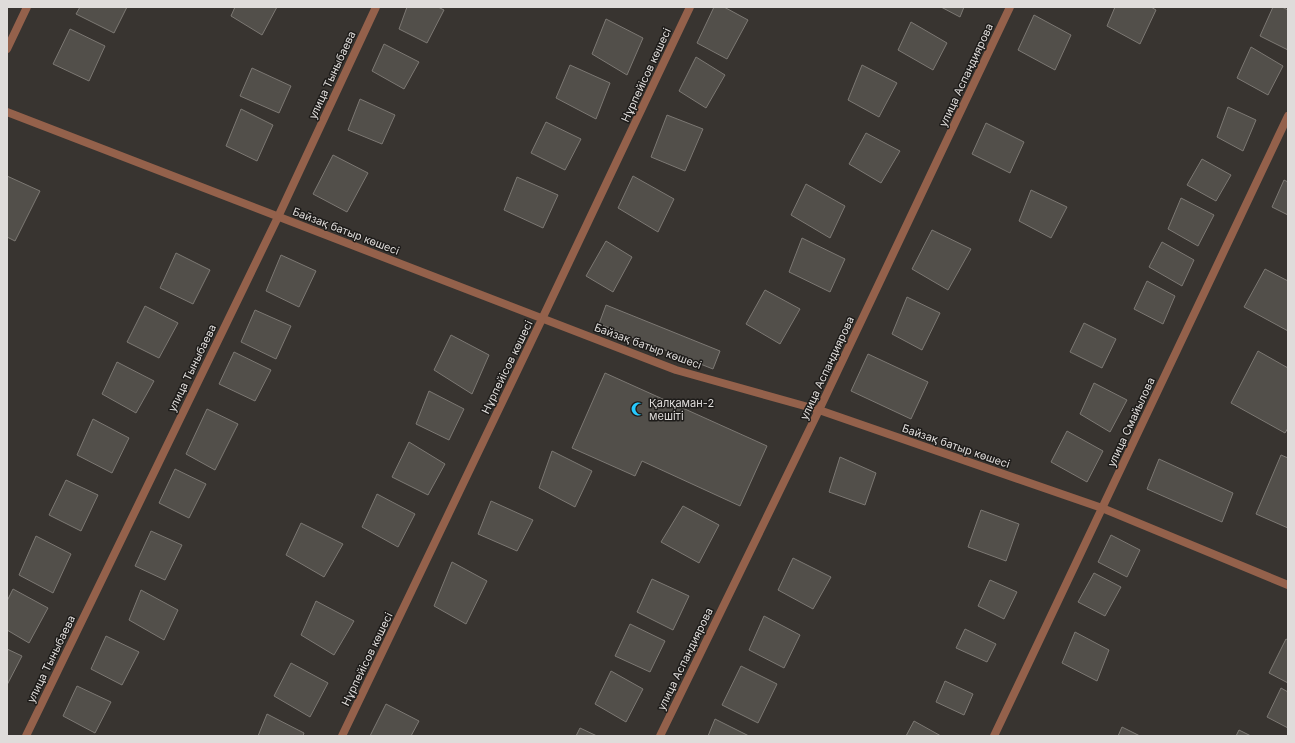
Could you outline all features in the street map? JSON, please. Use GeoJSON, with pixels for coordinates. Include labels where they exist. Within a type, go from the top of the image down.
{"type":"FeatureCollection","features":[{"type":"Feature","properties":{"kind":"street"},"geometry":{"type":"LineString","coordinates":[[7,49],[27,7]]}},
{"type":"Feature","properties":{"kind":"street","name":"улица Тыныбаева"},"geometry":{"type":"LineString","coordinates":[[26,736],[278,217],[376,7]]}},
{"type":"Feature","properties":{"kind":"street","name":"Нұрпейісов көшесі"},"geometry":{"type":"LineString","coordinates":[[342,736],[690,7]]}},
{"type":"Feature","properties":{"kind":"street","name":"улица Аспандиярова"},"geometry":{"type":"LineString","coordinates":[[660,736],[819,410],[1010,7]]}},
{"type":"Feature","properties":{"kind":"street","name":"Байзақ батыр көшесі"},"geometry":{"type":"LineString","coordinates":[[7,112],[676,370],[819,410],[1102,508],[1288,585]]}},
{"type":"Feature","properties":{"kind":"street","name":"улица Смайылова"},"geometry":{"type":"LineString","coordinates":[[994,736],[1288,116]]}},
{"type":"Feature","properties":{"kind":"building"},"geometry":{"type":"Polygon","coordinates":[[[80,7],[127,7],[114,33],[76,14],[80,7]]]}},
{"type":"Feature","properties":{"kind":"building"},"geometry":{"type":"Polygon","coordinates":[[[235,7],[277,7],[262,35],[231,16],[235,7]]]}},
{"type":"Feature","properties":{"kind":"building"},"geometry":{"type":"Polygon","coordinates":[[[407,7],[438,7],[444,10],[427,43],[399,29],[407,7]]]}},
{"type":"Feature","properties":{"kind":"building"},"geometry":{"type":"Polygon","coordinates":[[[714,7],[724,7],[748,20],[727,59],[697,43],[714,7]]]}},
{"type":"Feature","properties":{"kind":"building"},"geometry":{"type":"Polygon","coordinates":[[[941,7],[964,7],[960,17],[941,7]]]}},
{"type":"Feature","properties":{"kind":"building"},"geometry":{"type":"Polygon","coordinates":[[[1115,7],[1151,7],[1156,10],[1140,44],[1107,26],[1115,7]]]}},
{"type":"Feature","properties":{"kind":"building"},"geometry":{"type":"Polygon","coordinates":[[[1273,7],[1282,7],[1288,10],[1288,50],[1260,36],[1273,7]]]}},
{"type":"Feature","properties":{"kind":"building"},"geometry":{"type":"Polygon","coordinates":[[[1034,15],[1071,35],[1055,70],[1018,50],[1034,15]]]}},
{"type":"Feature","properties":{"kind":"building"},"geometry":{"type":"Polygon","coordinates":[[[606,19],[643,38],[627,75],[592,54],[606,19]]]}},
{"type":"Feature","properties":{"kind":"building"},"geometry":{"type":"Polygon","coordinates":[[[911,22],[947,43],[933,70],[898,50],[911,22]]]}},
{"type":"Feature","properties":{"kind":"building"},"geometry":{"type":"Polygon","coordinates":[[[70,29],[105,46],[89,81],[53,64],[70,29]]]}},
{"type":"Feature","properties":{"kind":"building"},"geometry":{"type":"Polygon","coordinates":[[[384,44],[419,62],[404,89],[372,71],[384,44]]]}},
{"type":"Feature","properties":{"kind":"building"},"geometry":{"type":"Polygon","coordinates":[[[1251,47],[1283,66],[1268,95],[1237,78],[1251,47]]]}},
{"type":"Feature","properties":{"kind":"building"},"geometry":{"type":"Polygon","coordinates":[[[696,57],[725,75],[706,108],[679,91],[696,57]]]}},
{"type":"Feature","properties":{"kind":"building"},"geometry":{"type":"Polygon","coordinates":[[[570,65],[610,83],[596,119],[556,98],[570,65]]]}},
{"type":"Feature","properties":{"kind":"building"},"geometry":{"type":"Polygon","coordinates":[[[862,65],[897,83],[879,117],[848,100],[862,65]]]}},
{"type":"Feature","properties":{"kind":"building"},"geometry":{"type":"Polygon","coordinates":[[[252,68],[291,86],[279,113],[240,96],[252,68]]]}},
{"type":"Feature","properties":{"kind":"building"},"geometry":{"type":"Polygon","coordinates":[[[360,99],[395,115],[382,144],[348,130],[360,99]]]}},
{"type":"Feature","properties":{"kind":"building"},"geometry":{"type":"Polygon","coordinates":[[[1228,107],[1256,120],[1243,151],[1217,137],[1228,107]]]}},
{"type":"Feature","properties":{"kind":"building"},"geometry":{"type":"Polygon","coordinates":[[[241,109],[273,125],[257,161],[226,146],[241,109]]]}},
{"type":"Feature","properties":{"kind":"building"},"geometry":{"type":"Polygon","coordinates":[[[667,115],[703,129],[685,171],[651,157],[667,115]]]}},
{"type":"Feature","properties":{"kind":"building"},"geometry":{"type":"Polygon","coordinates":[[[546,122],[581,139],[565,170],[531,153],[546,122]]]}},
{"type":"Feature","properties":{"kind":"building"},"geometry":{"type":"Polygon","coordinates":[[[986,123],[1024,142],[1010,173],[972,154],[986,123]]]}},
{"type":"Feature","properties":{"kind":"building"},"geometry":{"type":"Polygon","coordinates":[[[866,133],[900,151],[881,183],[849,164],[866,133]]]}},
{"type":"Feature","properties":{"kind":"building"},"geometry":{"type":"Polygon","coordinates":[[[333,155],[368,173],[347,212],[313,194],[333,155]]]}},
{"type":"Feature","properties":{"kind":"building"},"geometry":{"type":"Polygon","coordinates":[[[1202,159],[1231,175],[1216,201],[1187,185],[1202,159]]]}},
{"type":"Feature","properties":{"kind":"building"},"geometry":{"type":"Polygon","coordinates":[[[7,176],[40,191],[15,241],[7,237],[7,176]]]}},
{"type":"Feature","properties":{"kind":"building"},"geometry":{"type":"Polygon","coordinates":[[[633,176],[674,199],[658,232],[618,208],[633,176]]]}},
{"type":"Feature","properties":{"kind":"building"},"geometry":{"type":"Polygon","coordinates":[[[517,177],[558,195],[543,228],[504,210],[517,177]]]}},
{"type":"Feature","properties":{"kind":"building"},"geometry":{"type":"Polygon","coordinates":[[[1284,180],[1288,182],[1288,215],[1272,207],[1284,180]]]}},
{"type":"Feature","properties":{"kind":"building"},"geometry":{"type":"Polygon","coordinates":[[[806,184],[845,206],[830,238],[791,215],[806,184]]]}},
{"type":"Feature","properties":{"kind":"building"},"geometry":{"type":"Polygon","coordinates":[[[1031,190],[1067,207],[1051,238],[1019,221],[1031,190]]]}},
{"type":"Feature","properties":{"kind":"building"},"geometry":{"type":"Polygon","coordinates":[[[1181,198],[1214,215],[1198,246],[1168,229],[1181,198]]]}},
{"type":"Feature","properties":{"kind":"building"},"geometry":{"type":"Polygon","coordinates":[[[932,230],[971,249],[948,290],[912,269],[932,230]]]}},
{"type":"Feature","properties":{"kind":"building"},"geometry":{"type":"Polygon","coordinates":[[[802,238],[845,259],[830,292],[789,272],[802,238]]]}},
{"type":"Feature","properties":{"kind":"building"},"geometry":{"type":"Polygon","coordinates":[[[606,241],[632,257],[613,292],[586,276],[606,241]]]}},
{"type":"Feature","properties":{"kind":"building"},"geometry":{"type":"Polygon","coordinates":[[[1162,242],[1194,260],[1182,286],[1149,267],[1162,242]]]}},
{"type":"Feature","properties":{"kind":"building"},"geometry":{"type":"Polygon","coordinates":[[[176,253],[210,270],[193,304],[160,288],[176,253]]]}},
{"type":"Feature","properties":{"kind":"building"},"geometry":{"type":"Polygon","coordinates":[[[281,255],[316,271],[299,307],[266,291],[281,255]]]}},
{"type":"Feature","properties":{"kind":"building"},"geometry":{"type":"Polygon","coordinates":[[[1265,269],[1288,281],[1288,331],[1244,307],[1265,269]]]}},
{"type":"Feature","properties":{"kind":"building"},"geometry":{"type":"Polygon","coordinates":[[[1147,281],[1175,296],[1163,324],[1134,309],[1147,281]]]}},
{"type":"Feature","properties":{"kind":"building"},"geometry":{"type":"Polygon","coordinates":[[[765,290],[800,309],[780,344],[746,324],[765,290]]]}},
{"type":"Feature","properties":{"kind":"building"},"geometry":{"type":"Polygon","coordinates":[[[907,297],[940,313],[922,350],[892,334],[907,297]]]}},
{"type":"Feature","properties":{"kind":"building"},"geometry":{"type":"Polygon","coordinates":[[[606,305],[720,351],[713,369],[599,324],[606,305]]]}},
{"type":"Feature","properties":{"kind":"building"},"geometry":{"type":"Polygon","coordinates":[[[145,306],[178,323],[159,358],[127,342],[145,306]]]}},
{"type":"Feature","properties":{"kind":"building"},"geometry":{"type":"Polygon","coordinates":[[[255,310],[291,326],[276,359],[241,342],[255,310]]]}},
{"type":"Feature","properties":{"kind":"building"},"geometry":{"type":"Polygon","coordinates":[[[1084,323],[1116,339],[1102,368],[1070,352],[1084,323]]]}},
{"type":"Feature","properties":{"kind":"building"},"geometry":{"type":"Polygon","coordinates":[[[451,335],[489,355],[472,394],[434,370],[451,335]]]}},
{"type":"Feature","properties":{"kind":"building"},"geometry":{"type":"Polygon","coordinates":[[[1258,351],[1288,368],[1288,428],[1285,433],[1231,403],[1258,351]]]}},
{"type":"Feature","properties":{"kind":"building"},"geometry":{"type":"Polygon","coordinates":[[[234,352],[271,370],[255,401],[219,384],[234,352]]]}},
{"type":"Feature","properties":{"kind":"building"},"geometry":{"type":"Polygon","coordinates":[[[868,354],[928,382],[911,419],[851,391],[868,354]]]}},
{"type":"Feature","properties":{"kind":"building"},"geometry":{"type":"Polygon","coordinates":[[[117,362],[154,381],[136,413],[102,394],[117,362]]]}},
{"type":"Feature","properties":{"kind":"building","name":"Қалқаман-2 мешіті"},"geometry":{"type":"Polygon","coordinates":[[[605,373],[767,446],[740,506],[642,461],[635,476],[572,448],[605,373]]]}},
{"type":"Feature","properties":{"kind":"building"},"geometry":{"type":"Polygon","coordinates":[[[1094,383],[1127,400],[1110,432],[1080,414],[1094,383]]]}},
{"type":"Feature","properties":{"kind":"building"},"geometry":{"type":"Polygon","coordinates":[[[429,391],[464,409],[449,440],[416,424],[429,391]]]}},
{"type":"Feature","properties":{"kind":"building"},"geometry":{"type":"Polygon","coordinates":[[[207,409],[238,424],[215,470],[186,454],[207,409]]]}},
{"type":"Feature","properties":{"kind":"building"},"geometry":{"type":"Polygon","coordinates":[[[93,419],[129,438],[112,473],[77,455],[93,419]]]}},
{"type":"Feature","properties":{"kind":"building"},"geometry":{"type":"Polygon","coordinates":[[[1067,431],[1103,451],[1087,482],[1051,462],[1067,431]]]}},
{"type":"Feature","properties":{"kind":"building"},"geometry":{"type":"Polygon","coordinates":[[[409,442],[445,464],[428,495],[392,477],[409,442]]]}},
{"type":"Feature","properties":{"kind":"building"},"geometry":{"type":"Polygon","coordinates":[[[552,451],[592,471],[575,507],[539,488],[552,451]]]}},
{"type":"Feature","properties":{"kind":"building"},"geometry":{"type":"Polygon","coordinates":[[[1281,455],[1288,458],[1288,528],[1256,514],[1281,455]]]}},
{"type":"Feature","properties":{"kind":"building"},"geometry":{"type":"Polygon","coordinates":[[[840,457],[876,473],[865,505],[829,492],[840,457]]]}},
{"type":"Feature","properties":{"kind":"building"},"geometry":{"type":"Polygon","coordinates":[[[1159,459],[1233,493],[1222,522],[1147,489],[1159,459]]]}},
{"type":"Feature","properties":{"kind":"building"},"geometry":{"type":"Polygon","coordinates":[[[175,469],[206,484],[189,518],[159,503],[175,469]]]}},
{"type":"Feature","properties":{"kind":"building"},"geometry":{"type":"Polygon","coordinates":[[[66,480],[98,495],[81,531],[49,515],[66,480]]]}},
{"type":"Feature","properties":{"kind":"building"},"geometry":{"type":"Polygon","coordinates":[[[377,494],[415,514],[398,547],[362,527],[377,494]]]}},
{"type":"Feature","properties":{"kind":"building"},"geometry":{"type":"Polygon","coordinates":[[[491,501],[533,520],[517,551],[478,534],[491,501]]]}},
{"type":"Feature","properties":{"kind":"building"},"geometry":{"type":"Polygon","coordinates":[[[683,506],[719,525],[699,563],[661,542],[683,506]]]}},
{"type":"Feature","properties":{"kind":"building"},"geometry":{"type":"Polygon","coordinates":[[[981,510],[1019,524],[1006,561],[968,547],[981,510]]]}},
{"type":"Feature","properties":{"kind":"building"},"geometry":{"type":"Polygon","coordinates":[[[301,523],[343,544],[324,577],[286,555],[301,523]]]}},
{"type":"Feature","properties":{"kind":"building"},"geometry":{"type":"Polygon","coordinates":[[[151,531],[182,545],[165,580],[135,566],[151,531]]]}},
{"type":"Feature","properties":{"kind":"building"},"geometry":{"type":"Polygon","coordinates":[[[1111,535],[1140,550],[1127,577],[1098,562],[1111,535]]]}},
{"type":"Feature","properties":{"kind":"building"},"geometry":{"type":"Polygon","coordinates":[[[36,536],[71,554],[53,593],[19,575],[36,536]]]}},
{"type":"Feature","properties":{"kind":"building"},"geometry":{"type":"Polygon","coordinates":[[[793,558],[831,577],[813,609],[778,590],[793,558]]]}},
{"type":"Feature","properties":{"kind":"building"},"geometry":{"type":"Polygon","coordinates":[[[452,562],[487,581],[466,624],[434,606],[452,562]]]}},
{"type":"Feature","properties":{"kind":"building"},"geometry":{"type":"Polygon","coordinates":[[[1094,573],[1121,587],[1105,616],[1078,602],[1094,573]]]}},
{"type":"Feature","properties":{"kind":"building"},"geometry":{"type":"Polygon","coordinates":[[[652,579],[689,596],[673,630],[637,612],[652,579]]]}},
{"type":"Feature","properties":{"kind":"building"},"geometry":{"type":"Polygon","coordinates":[[[990,580],[1017,592],[1004,619],[978,606],[990,580]]]}},
{"type":"Feature","properties":{"kind":"building"},"geometry":{"type":"Polygon","coordinates":[[[13,589],[48,608],[29,643],[7,630],[7,601],[13,589]]]}},
{"type":"Feature","properties":{"kind":"building"},"geometry":{"type":"Polygon","coordinates":[[[141,590],[178,610],[164,640],[129,620],[141,590]]]}},
{"type":"Feature","properties":{"kind":"building"},"geometry":{"type":"Polygon","coordinates":[[[316,601],[354,621],[334,655],[301,635],[316,601]]]}},
{"type":"Feature","properties":{"kind":"building"},"geometry":{"type":"Polygon","coordinates":[[[764,616],[800,635],[784,668],[749,650],[764,616]]]}},
{"type":"Feature","properties":{"kind":"building"},"geometry":{"type":"Polygon","coordinates":[[[630,624],[665,641],[650,672],[615,656],[630,624]]]}},
{"type":"Feature","properties":{"kind":"building"},"geometry":{"type":"Polygon","coordinates":[[[965,629],[996,644],[987,662],[956,648],[965,629]]]}},
{"type":"Feature","properties":{"kind":"building"},"geometry":{"type":"Polygon","coordinates":[[[1075,632],[1109,650],[1097,681],[1062,663],[1075,632]]]}},
{"type":"Feature","properties":{"kind":"building"},"geometry":{"type":"Polygon","coordinates":[[[106,636],[139,652],[122,685],[91,669],[106,636]]]}},
{"type":"Feature","properties":{"kind":"building"},"geometry":{"type":"Polygon","coordinates":[[[1286,639],[1288,640],[1288,683],[1269,673],[1286,639]]]}},
{"type":"Feature","properties":{"kind":"building"},"geometry":{"type":"Polygon","coordinates":[[[7,649],[22,656],[7,685],[7,649]]]}},
{"type":"Feature","properties":{"kind":"building"},"geometry":{"type":"Polygon","coordinates":[[[291,663],[328,683],[310,717],[274,696],[291,663]]]}},
{"type":"Feature","properties":{"kind":"building"},"geometry":{"type":"Polygon","coordinates":[[[741,666],[777,684],[758,723],[722,705],[741,666]]]}},
{"type":"Feature","properties":{"kind":"building"},"geometry":{"type":"Polygon","coordinates":[[[611,671],[643,689],[626,722],[595,704],[611,671]]]}},
{"type":"Feature","properties":{"kind":"building"},"geometry":{"type":"Polygon","coordinates":[[[945,681],[973,694],[964,715],[936,702],[945,681]]]}},
{"type":"Feature","properties":{"kind":"building"},"geometry":{"type":"Polygon","coordinates":[[[77,686],[111,702],[95,733],[63,716],[77,686]]]}},
{"type":"Feature","properties":{"kind":"building"},"geometry":{"type":"Polygon","coordinates":[[[1281,688],[1288,692],[1288,728],[1267,717],[1281,688]]]}},
{"type":"Feature","properties":{"kind":"building"},"geometry":{"type":"Polygon","coordinates":[[[386,704],[419,721],[411,736],[370,736],[386,704]]]}},
{"type":"Feature","properties":{"kind":"building"},"geometry":{"type":"Polygon","coordinates":[[[267,714],[304,733],[303,736],[258,736],[267,714]]]}},
{"type":"Feature","properties":{"kind":"building"},"geometry":{"type":"Polygon","coordinates":[[[715,719],[749,736],[708,736],[715,719]]]}},
{"type":"Feature","properties":{"kind":"building"},"geometry":{"type":"Polygon","coordinates":[[[914,721],[941,736],[906,736],[914,721]]]}},
{"type":"Feature","properties":{"kind":"building"},"geometry":{"type":"Polygon","coordinates":[[[1122,727],[1140,736],[1118,736],[1122,727]]]}},
{"type":"Feature","properties":{"kind":"building"},"geometry":{"type":"Polygon","coordinates":[[[580,728],[597,736],[576,736],[580,728]]]}},
{"type":"Feature","properties":{"kind":"building"},"geometry":{"type":"Polygon","coordinates":[[[1239,730],[1251,736],[1236,736],[1239,730]]]}},
{"type":"Feature","properties":{"kind":"place","name":"Қалқаман-2 мешіті"},"geometry":{"type":"Point","coordinates":[638,409]}}]}
